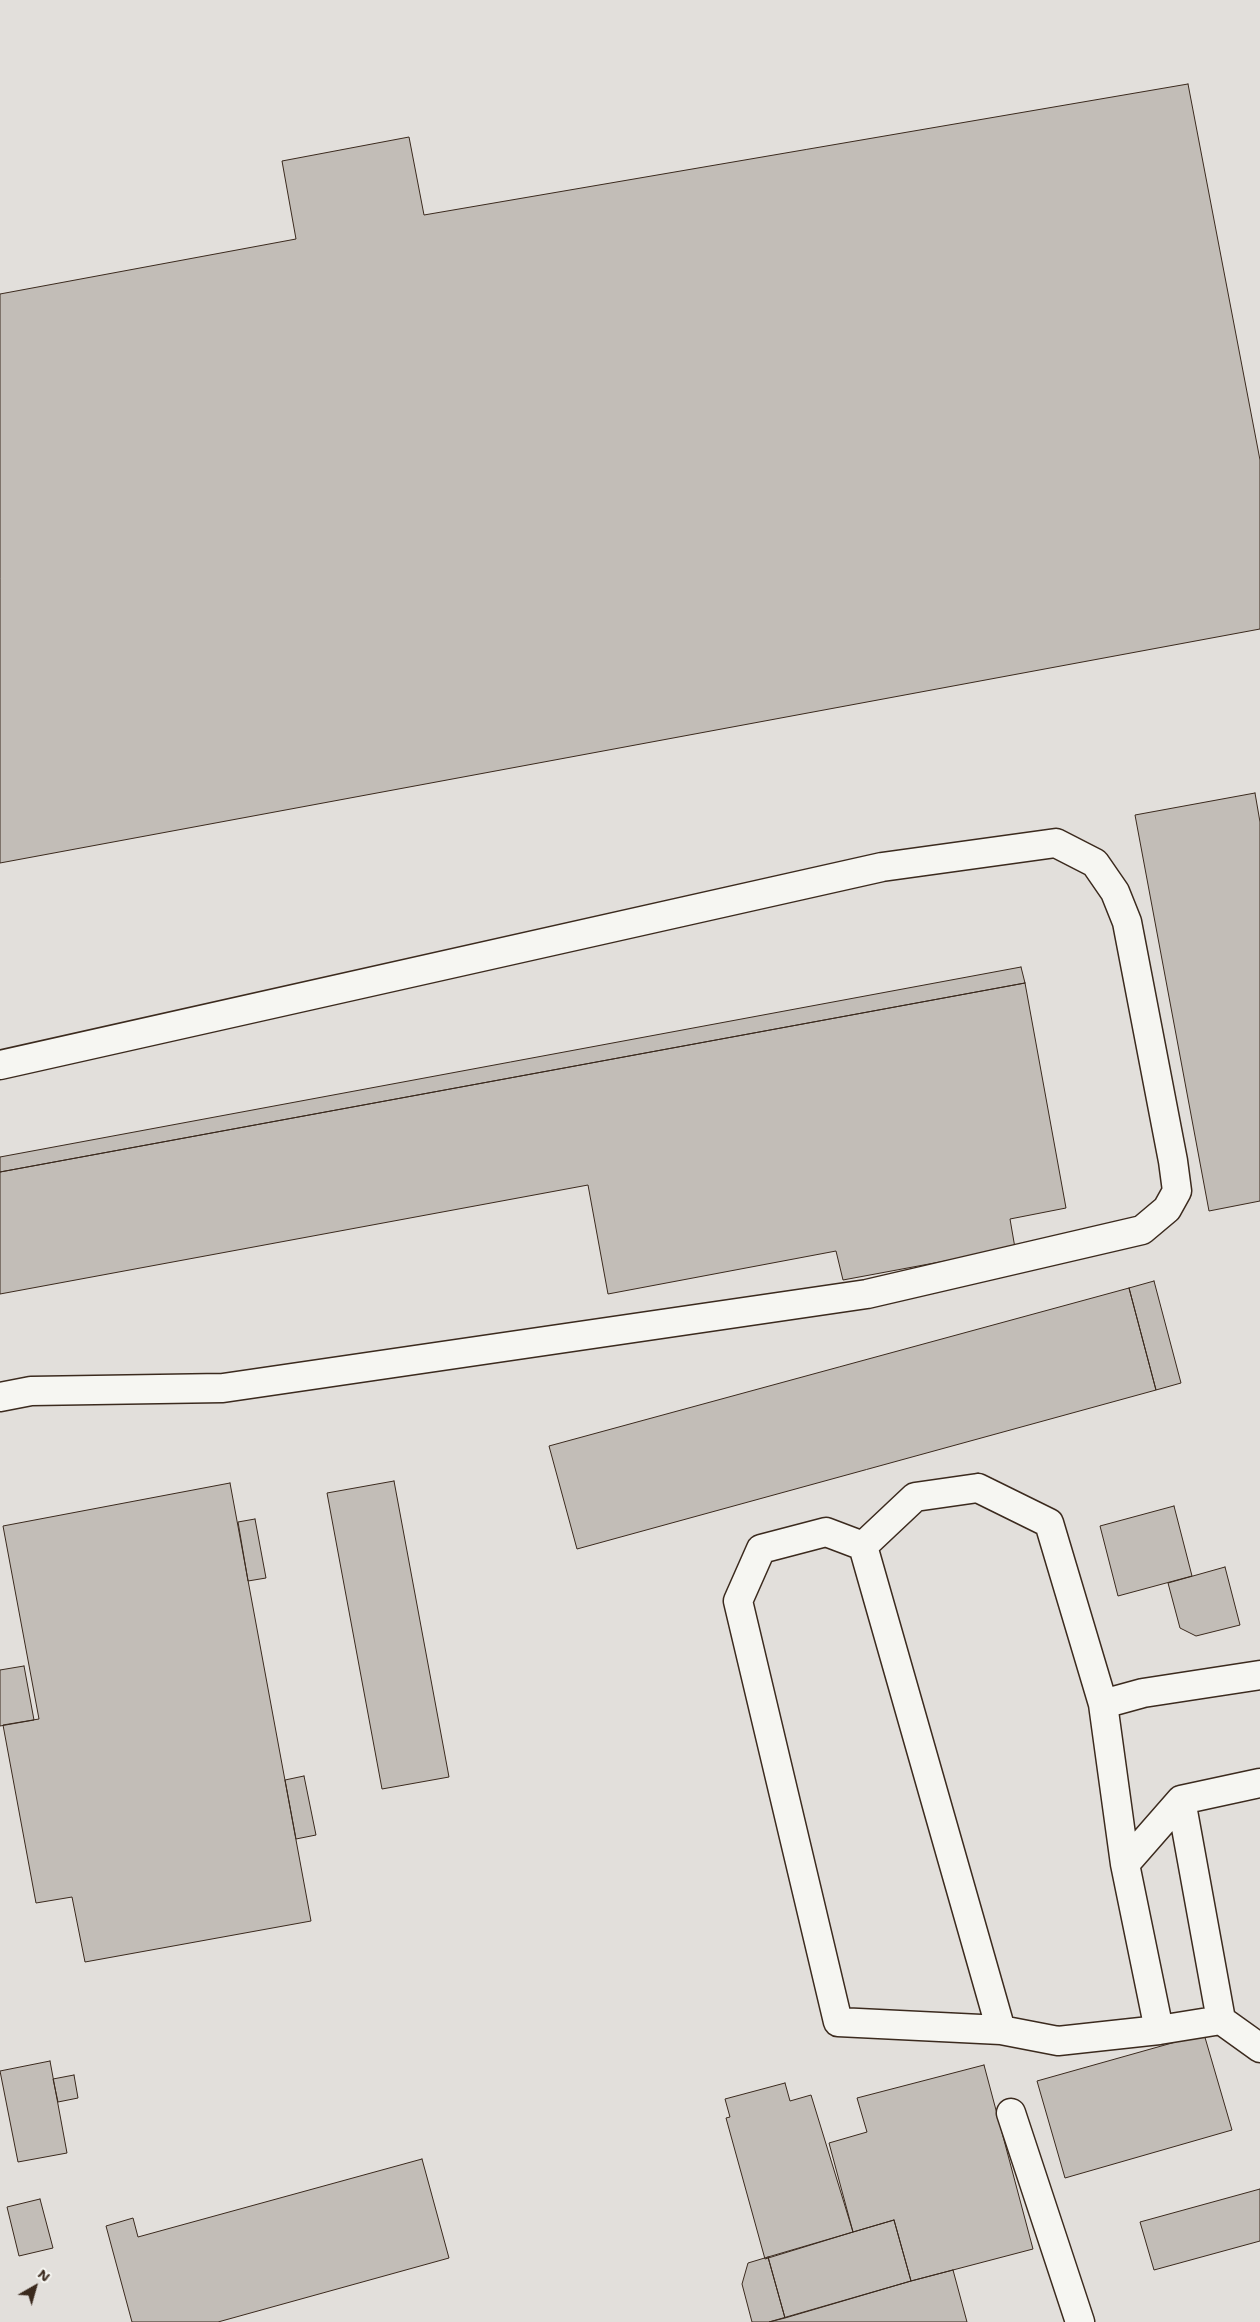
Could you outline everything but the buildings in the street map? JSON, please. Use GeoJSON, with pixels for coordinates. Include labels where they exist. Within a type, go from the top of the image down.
{"type":"FeatureCollection","features":[{"type":"Feature","properties":{"kind":"street"},"geometry":{"type":"LineString","coordinates":[[0,1065],[882,867],[1056,842],[1095,863],[1115,892],[1127,922],[1173,1160],[1177,1191],[1167,1209],[1142,1230],[867,1294],[223,1388],[31,1391],[0,1397]]}},
{"type":"Feature","properties":{"kind":"street"},"geometry":{"type":"LineString","coordinates":[[863,1546],[915,1496],[978,1488],[1049,1523],[1103,1704],[1125,1864],[1158,2030]]}},
{"type":"Feature","properties":{"kind":"street"},"geometry":{"type":"LineString","coordinates":[[863,1546],[826,1532],[761,1548],[738,1601],[838,2022],[1001,2030],[1058,2041],[1158,2030],[1221,2020]]}},
{"type":"Feature","properties":{"kind":"street"},"geometry":{"type":"LineString","coordinates":[[863,1546],[1001,2030]]}},
{"type":"Feature","properties":{"kind":"street"},"geometry":{"type":"LineString","coordinates":[[1103,1704],[1143,1694],[1260,1675]]}},
{"type":"Feature","properties":{"kind":"street"},"geometry":{"type":"LineString","coordinates":[[1125,1864],[1181,1800],[1260,1783]]}},
{"type":"Feature","properties":{"kind":"street"},"geometry":{"type":"LineString","coordinates":[[1181,1800],[1221,2020],[1260,2048]]}},
{"type":"Feature","properties":{"kind":"street"},"geometry":{"type":"LineString","coordinates":[[1011,2113],[1080,2322]]}},
{"type":"Feature","properties":{"kind":"shaded area"},"geometry":{"type":"Polygon","coordinates":[[[0,0],[1260,0],[1260,2322],[0,2322],[0,0]]]}}]}
